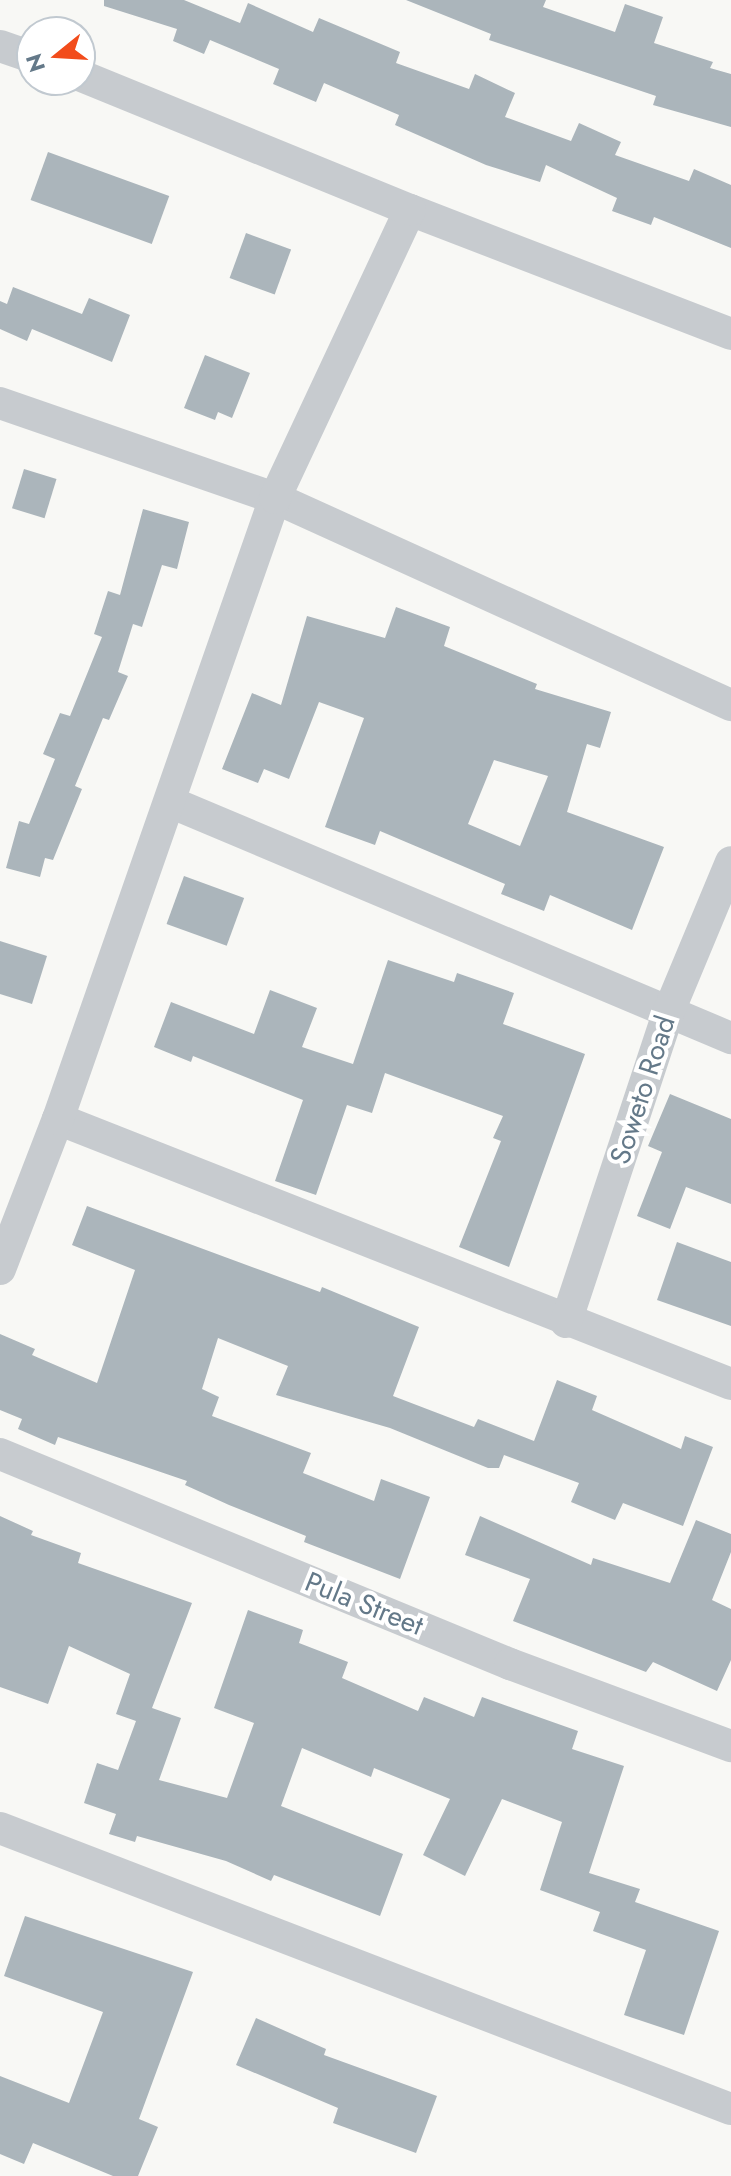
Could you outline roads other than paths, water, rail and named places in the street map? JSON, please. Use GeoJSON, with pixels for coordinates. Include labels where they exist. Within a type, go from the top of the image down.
{"type":"FeatureCollection","features":[{"type":"Feature","properties":{"kind":"street"},"geometry":{"type":"LineString","coordinates":[[96,82],[410,210],[731,334]]}},
{"type":"Feature","properties":{"kind":"street"},"geometry":{"type":"LineString","coordinates":[[0,1269],[58,1119],[275,498],[410,210]]}},
{"type":"Feature","properties":{"kind":"street"},"geometry":{"type":"LineString","coordinates":[[0,403],[275,498],[731,705]]}},
{"type":"Feature","properties":{"kind":"street"},"geometry":{"type":"LineString","coordinates":[[170,802],[731,1038]]}},
{"type":"Feature","properties":{"kind":"street","name":"Soweto Road"},"geometry":{"type":"LineString","coordinates":[[566,1322],[669,1011],[731,862]]}},
{"type":"Feature","properties":{"kind":"street"},"geometry":{"type":"LineString","coordinates":[[58,1119],[566,1322],[731,1384]]}},
{"type":"Feature","properties":{"kind":"street","name":"Pula Street"},"geometry":{"type":"LineString","coordinates":[[0,1454],[510,1664],[731,1746]]}},
{"type":"Feature","properties":{"kind":"street"},"geometry":{"type":"LineString","coordinates":[[0,1828],[731,2109]]}}]}
